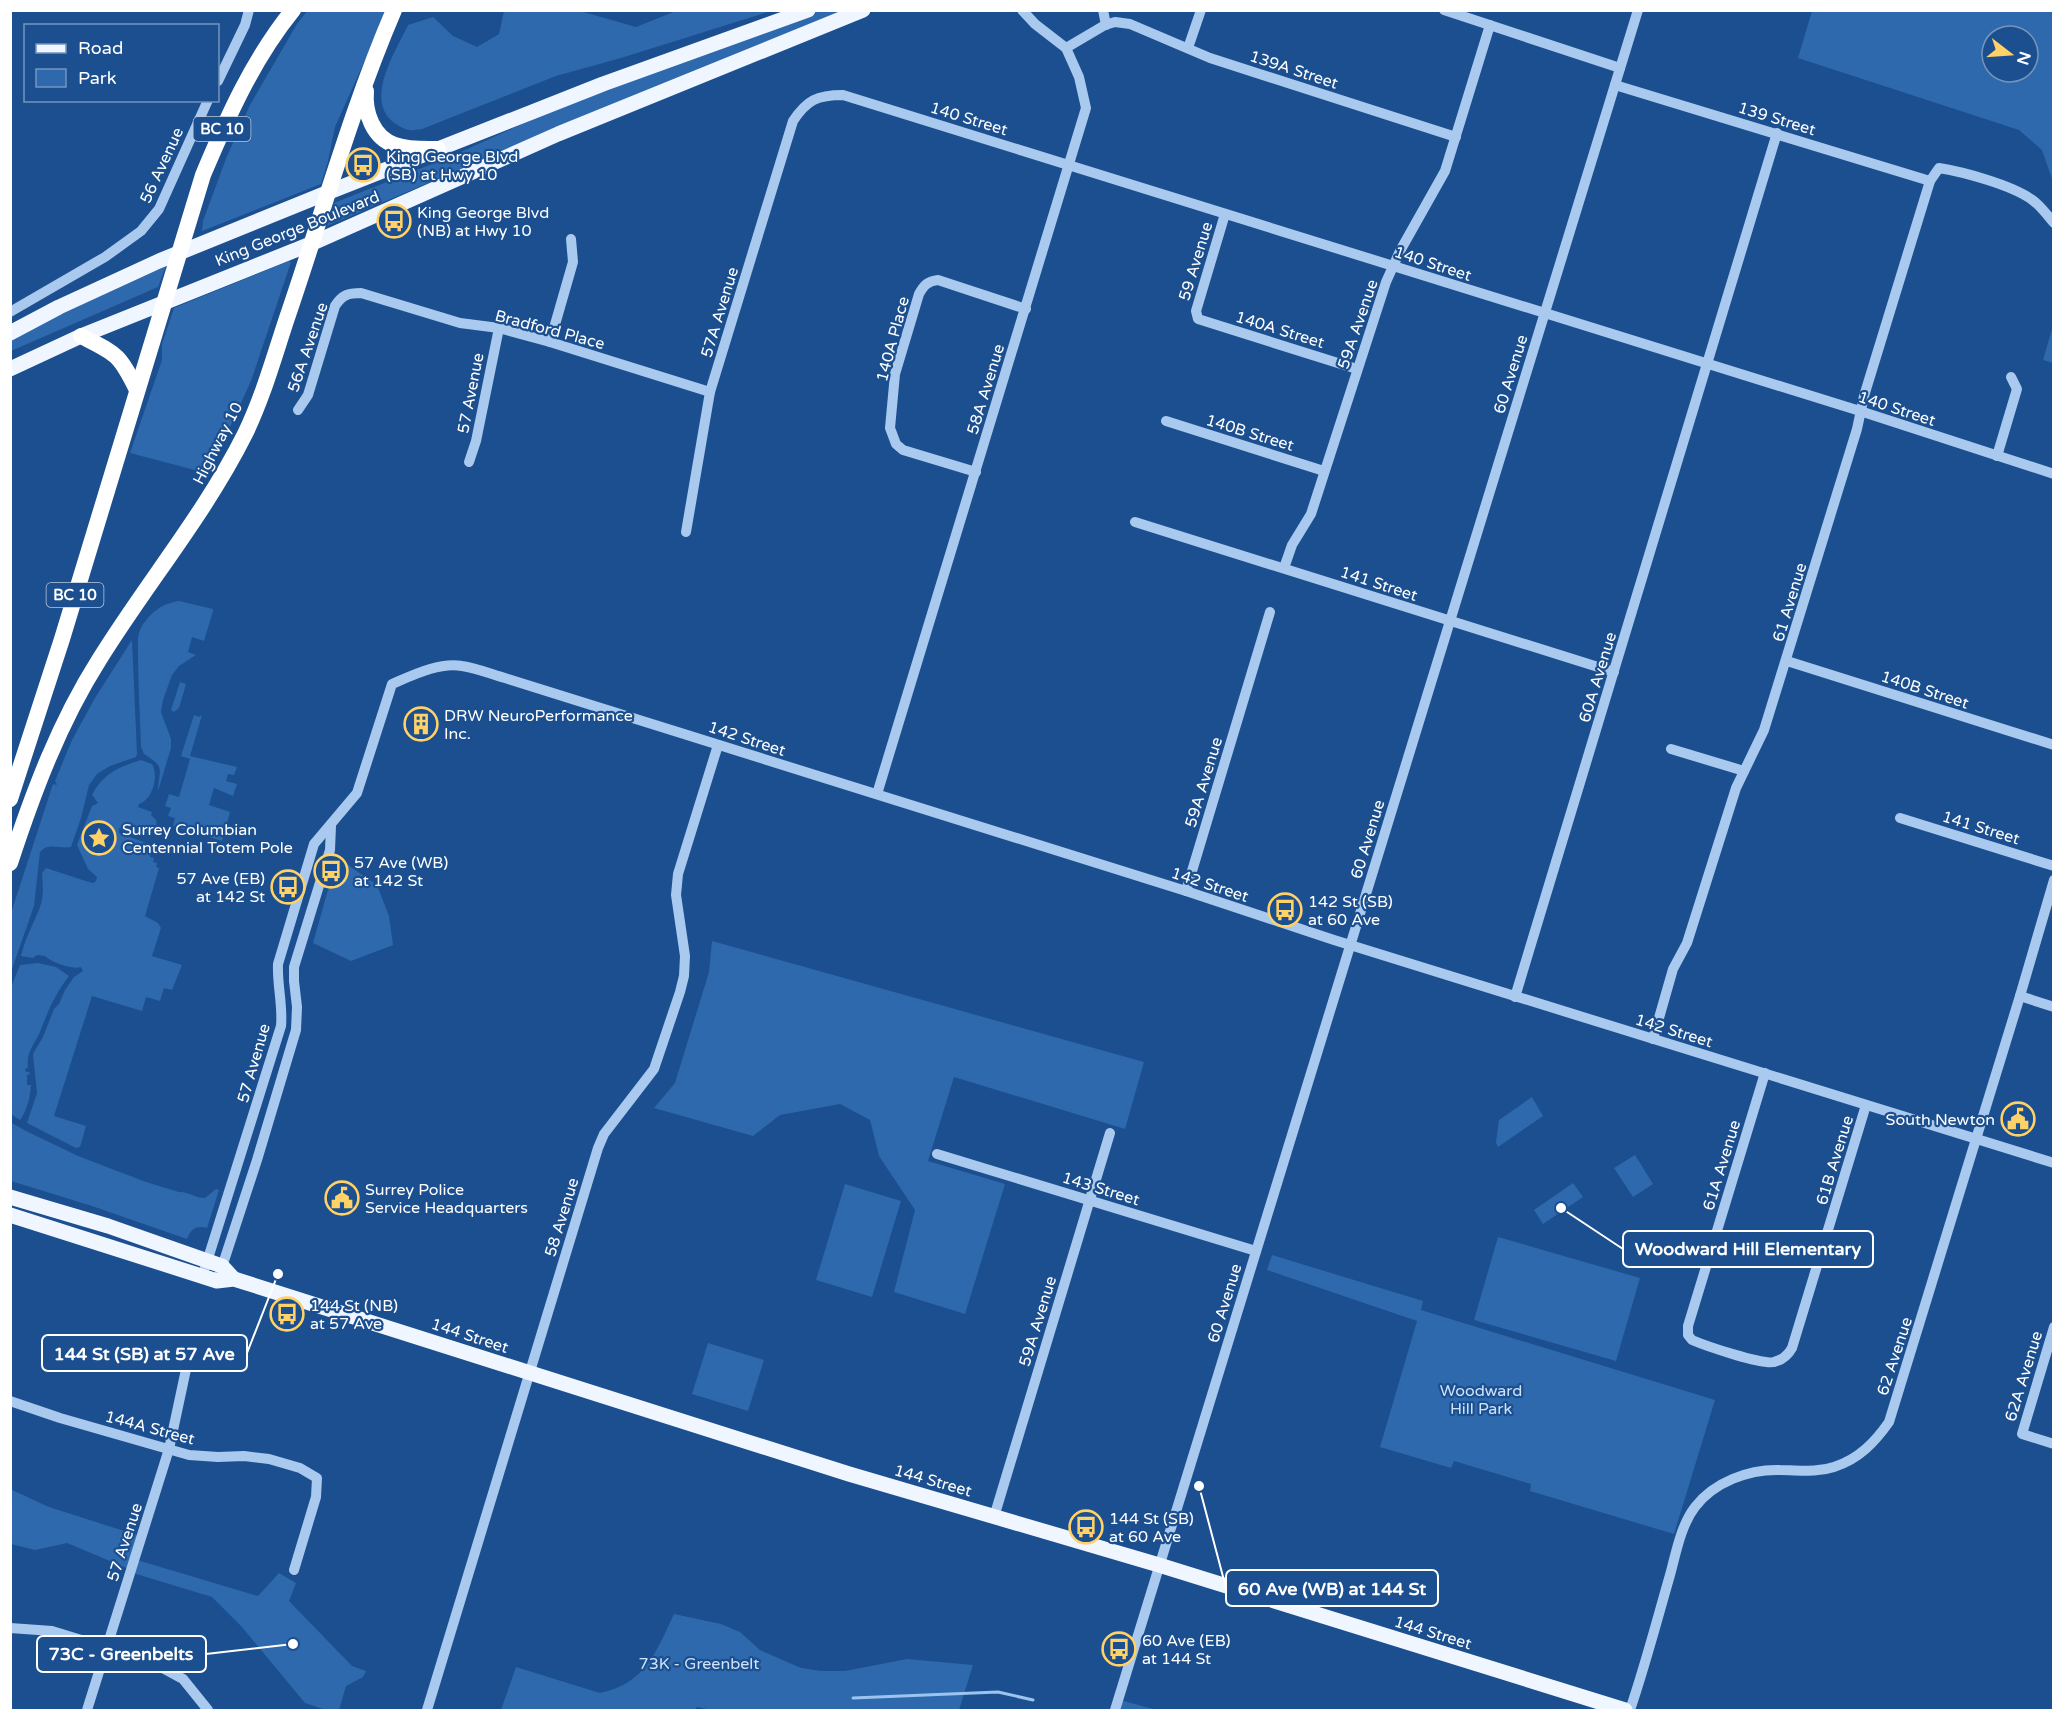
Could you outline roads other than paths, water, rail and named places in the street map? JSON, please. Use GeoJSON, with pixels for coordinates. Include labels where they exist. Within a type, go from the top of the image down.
{"type":"FeatureCollection","features":[{"type":"Feature","properties":{"kind":"highway","name":"BC 10"},"geometry":{"type":"LineString","coordinates":[[10,799],[62,639],[203,175],[230,112],[261,57],[293,10]]}},
{"type":"Feature","properties":{"kind":"highway","name":"Highway 10"},"geometry":{"type":"LineString","coordinates":[[10,863],[33,795],[66,718],[97,662],[210,496],[246,432],[313,243],[367,76],[394,10]]}},
{"type":"Feature","properties":{"kind":"highway"},"geometry":{"type":"LineString","coordinates":[[367,76],[365,101],[369,120],[381,136],[393,145],[438,149]]}},
{"type":"Feature","properties":{"kind":"highway"},"geometry":{"type":"LineString","coordinates":[[81,336],[115,353],[124,363],[137,390]]}},
{"type":"Feature","properties":{"kind":"main road","name":"King George Boulevard"},"geometry":{"type":"LineString","coordinates":[[10,333],[60,307],[178,253],[603,84],[808,10]]}},
{"type":"Feature","properties":{"kind":"main road","name":"King George Boulevard"},"geometry":{"type":"LineString","coordinates":[[10,369],[81,336],[313,243],[558,134],[863,10]]}},
{"type":"Feature","properties":{"kind":"main road","name":"144 Street"},"geometry":{"type":"LineString","coordinates":[[10,1197],[108,1226],[207,1261],[219,1274]]}},
{"type":"Feature","properties":{"kind":"main road","name":"144 Street"},"geometry":{"type":"LineString","coordinates":[[10,1215],[202,1276],[219,1274],[233,1278],[839,1471],[1159,1565],[1625,1710]]}},
{"type":"Feature","properties":{"kind":"street"},"geometry":{"type":"LineString","coordinates":[[219,79],[249,10]]}},
{"type":"Feature","properties":{"kind":"street","name":"58A Avenue"},"geometry":{"type":"LineString","coordinates":[[877,794],[1086,108],[1079,77],[1066,48],[1035,24],[1022,10]]}},
{"type":"Feature","properties":{"kind":"street"},"geometry":{"type":"LineString","coordinates":[[1103,10],[1106,25]]}},
{"type":"Feature","properties":{"kind":"street"},"geometry":{"type":"LineString","coordinates":[[1124,23],[1125,10]]}},
{"type":"Feature","properties":{"kind":"street"},"geometry":{"type":"LineString","coordinates":[[1188,48],[1201,10]]}},
{"type":"Feature","properties":{"kind":"street"},"geometry":{"type":"LineString","coordinates":[[1444,10],[1620,68]]}},
{"type":"Feature","properties":{"kind":"street","name":"60 Avenue"},"geometry":{"type":"LineString","coordinates":[[1114,1710],[1638,10]]}},
{"type":"Feature","properties":{"kind":"street","name":"139A Street"},"geometry":{"type":"LineString","coordinates":[[1066,48],[1106,25],[1115,22],[1130,24],[1210,58],[1456,137]]}},
{"type":"Feature","properties":{"kind":"street","name":"59A Avenue"},"geometry":{"type":"LineString","coordinates":[[1284,568],[1292,545],[1311,514],[1357,369],[1393,266],[1445,171],[1490,25]]}},
{"type":"Feature","properties":{"kind":"street","name":"139 Street"},"geometry":{"type":"LineString","coordinates":[[1615,85],[1930,181]]}},
{"type":"Feature","properties":{"kind":"street","name":"140 Street"},"geometry":{"type":"LineString","coordinates":[[803,106],[820,97],[843,95],[1860,411],[2054,474]]}},
{"type":"Feature","properties":{"kind":"street","name":"56 Avenue"},"geometry":{"type":"LineString","coordinates":[[10,312],[105,257],[141,231],[159,209],[207,102]]}},
{"type":"Feature","properties":{"kind":"street","name":"57A Avenue"},"geometry":{"type":"LineString","coordinates":[[686,532],[710,392],[793,121],[803,106]]}},
{"type":"Feature","properties":{"kind":"street","name":"60A Avenue"},"geometry":{"type":"LineString","coordinates":[[1515,997],[1777,133]]}},
{"type":"Feature","properties":{"kind":"street","name":"61 Avenue"},"geometry":{"type":"LineString","coordinates":[[1653,1039],[1673,969],[1687,943],[1736,788],[1764,730],[1787,661],[1930,181],[1939,168],[2019,191],[2034,201],[2054,223]]}},
{"type":"Feature","properties":{"kind":"street","name":"59 Avenue"},"geometry":{"type":"LineString","coordinates":[[1196,316],[1225,214]]}},
{"type":"Feature","properties":{"kind":"street"},"geometry":{"type":"LineString","coordinates":[[550,342],[573,262],[571,239]]}},
{"type":"Feature","properties":{"kind":"street","name":"140A Place"},"geometry":{"type":"LineString","coordinates":[[976,472],[903,450],[892,437],[890,428],[895,374],[919,294],[930,281],[938,280],[1026,309]]}},
{"type":"Feature","properties":{"kind":"street","name":"Bradford Place"},"geometry":{"type":"LineString","coordinates":[[345,294],[361,293],[460,323],[499,328],[710,392]]}},
{"type":"Feature","properties":{"kind":"street","name":"56A Avenue"},"geometry":{"type":"LineString","coordinates":[[298,410],[308,394],[335,306],[345,294]]}},
{"type":"Feature","properties":{"kind":"street","name":"140A Street"},"geometry":{"type":"LineString","coordinates":[[1196,316],[1204,321],[1357,369]]}},
{"type":"Feature","properties":{"kind":"street","name":"57 Avenue"},"geometry":{"type":"LineString","coordinates":[[469,462],[476,441],[499,328]]}},
{"type":"Feature","properties":{"kind":"street"},"geometry":{"type":"LineString","coordinates":[[1997,456],[2017,389],[2012,377]]}},
{"type":"Feature","properties":{"kind":"street","name":"140B Street"},"geometry":{"type":"LineString","coordinates":[[1166,421],[1324,471]]}},
{"type":"Feature","properties":{"kind":"street","name":"141 Street"},"geometry":{"type":"LineString","coordinates":[[1135,522],[1614,672]]}},
{"type":"Feature","properties":{"kind":"street","name":"59A Avenue"},"geometry":{"type":"LineString","coordinates":[[1186,891],[1270,612]]}},
{"type":"Feature","properties":{"kind":"street","name":"140B Street"},"geometry":{"type":"LineString","coordinates":[[1787,661],[2054,745]]}},
{"type":"Feature","properties":{"kind":"street","name":"142 Street"},"geometry":{"type":"LineString","coordinates":[[392,684],[425,671],[446,666],[465,666],[1186,891],[1515,997],[2054,1163]]}},
{"type":"Feature","properties":{"kind":"street","name":"57 Avenue"},"geometry":{"type":"LineString","coordinates":[[202,1276],[280,1026],[282,1014],[277,979],[282,948],[314,844],[357,793],[392,684]]}},
{"type":"Feature","properties":{"kind":"street","name":"58 Avenue"},"geometry":{"type":"LineString","coordinates":[[427,1710],[598,1148],[604,1134],[654,1069],[680,992],[685,956],[676,895],[678,874],[718,745]]}},
{"type":"Feature","properties":{"kind":"street"},"geometry":{"type":"LineString","coordinates":[[1671,749],[1744,771]]}},
{"type":"Feature","properties":{"kind":"street","name":"141 Street"},"geometry":{"type":"LineString","coordinates":[[1900,818],[2054,866]]}},
{"type":"Feature","properties":{"kind":"street","name":"57 Avenue"},"geometry":{"type":"LineString","coordinates":[[219,1274],[296,1030],[294,967],[330,850],[331,826]]}},
{"type":"Feature","properties":{"kind":"street","name":"62 Avenue"},"geometry":{"type":"LineString","coordinates":[[1630,1710],[1681,1537],[1694,1508],[1705,1495],[1742,1475],[1762,1470],[1813,1472],[1834,1468],[1850,1461],[1869,1447],[1889,1422],[2054,880]]}},
{"type":"Feature","properties":{"kind":"street"},"geometry":{"type":"LineString","coordinates":[[2020,996],[2054,1006]]}},
{"type":"Feature","properties":{"kind":"street","name":"61A Avenue"},"geometry":{"type":"LineString","coordinates":[[1765,1073],[1688,1326],[1688,1335],[1697,1342],[1770,1363],[1782,1359]]}},
{"type":"Feature","properties":{"kind":"street","name":"61B Avenue"},"geometry":{"type":"LineString","coordinates":[[1782,1359],[1792,1348],[1866,1105]]}},
{"type":"Feature","properties":{"kind":"street","name":"59A Avenue"},"geometry":{"type":"LineString","coordinates":[[994,1517],[1110,1134]]}},
{"type":"Feature","properties":{"kind":"street","name":"143 Street"},"geometry":{"type":"LineString","coordinates":[[937,1154],[1256,1251]]}},
{"type":"Feature","properties":{"kind":"street","name":"62A Avenue"},"geometry":{"type":"LineString","coordinates":[[2054,1327],[2022,1434],[2054,1444]]}},
{"type":"Feature","properties":{"kind":"street","name":"57 Avenue"},"geometry":{"type":"LineString","coordinates":[[87,1710],[169,1449],[191,1346]]}},
{"type":"Feature","properties":{"kind":"street","name":"144A Street"},"geometry":{"type":"LineString","coordinates":[[10,1401],[189,1455],[269,1458],[300,1468],[317,1478],[316,1497],[294,1570]]}},
{"type":"Feature","properties":{"kind":"street"},"geometry":{"type":"LineString","coordinates":[[10,1628],[52,1631],[161,1665],[183,1679],[208,1710]]}},
{"type":"Feature","properties":{"kind":"waterway"},"geometry":{"type":"LineString","coordinates":[[853,1698],[998,1692],[1033,1700]]}},
{"type":"Feature","properties":{"kind":"place","name":"King George Blvd (SB) at Hwy 10"},"geometry":{"type":"Point","coordinates":[363,165]}},
{"type":"Feature","properties":{"kind":"place","name":"King George Blvd (NB) at Hwy 10"},"geometry":{"type":"Point","coordinates":[394,221]}},
{"type":"Feature","properties":{"kind":"place","name":"DRW NeuroPerformance Inc."},"geometry":{"type":"Point","coordinates":[421,724]}},
{"type":"Feature","properties":{"kind":"place","name":"Surrey Columbian Centennial Totem Pole"},"geometry":{"type":"Point","coordinates":[99,838]}},
{"type":"Feature","properties":{"kind":"place","name":"57 Ave (WB) at 142 St"},"geometry":{"type":"Point","coordinates":[331,871]}},
{"type":"Feature","properties":{"kind":"place","name":"57 Ave (EB) at 142 St"},"geometry":{"type":"Point","coordinates":[288,887]}},
{"type":"Feature","properties":{"kind":"place","name":"142 St (SB) at 60 Ave"},"geometry":{"type":"Point","coordinates":[1285,910]}},
{"type":"Feature","properties":{"kind":"place","name":"South Newton"},"geometry":{"type":"Point","coordinates":[2018,1119]}},
{"type":"Feature","properties":{"kind":"place","name":"Surrey Police Service Headquarters"},"geometry":{"type":"Point","coordinates":[342,1198]}},
{"type":"Feature","properties":{"kind":"place","name":"Woodward Hill Elementary"},"geometry":{"type":"Point","coordinates":[1561,1208]}},
{"type":"Feature","properties":{"kind":"place","name":"144 St (SB) at 57 Ave"},"geometry":{"type":"Point","coordinates":[278,1274]}},
{"type":"Feature","properties":{"kind":"place","name":"144 St (NB) at 57 Ave"},"geometry":{"type":"Point","coordinates":[287,1314]}},
{"type":"Feature","properties":{"kind":"place","name":"60 Ave (WB) at 144 St"},"geometry":{"type":"Point","coordinates":[1199,1486]}},
{"type":"Feature","properties":{"kind":"place","name":"144 St (SB) at 60 Ave"},"geometry":{"type":"Point","coordinates":[1086,1527]}},
{"type":"Feature","properties":{"kind":"place","name":"73C - Greenbelts"},"geometry":{"type":"Point","coordinates":[293,1644]}},
{"type":"Feature","properties":{"kind":"place","name":"60 Ave (EB) at 144 St"},"geometry":{"type":"Point","coordinates":[1119,1649]}},
{"type":"Feature","properties":{"kind":"park label","name":"Woodward Hill Park"},"geometry":{"type":"Point","coordinates":[1481,1399]}},
{"type":"Feature","properties":{"kind":"park label","name":"73K - Greenbelt"},"geometry":{"type":"Point","coordinates":[699,1663]}}]}
